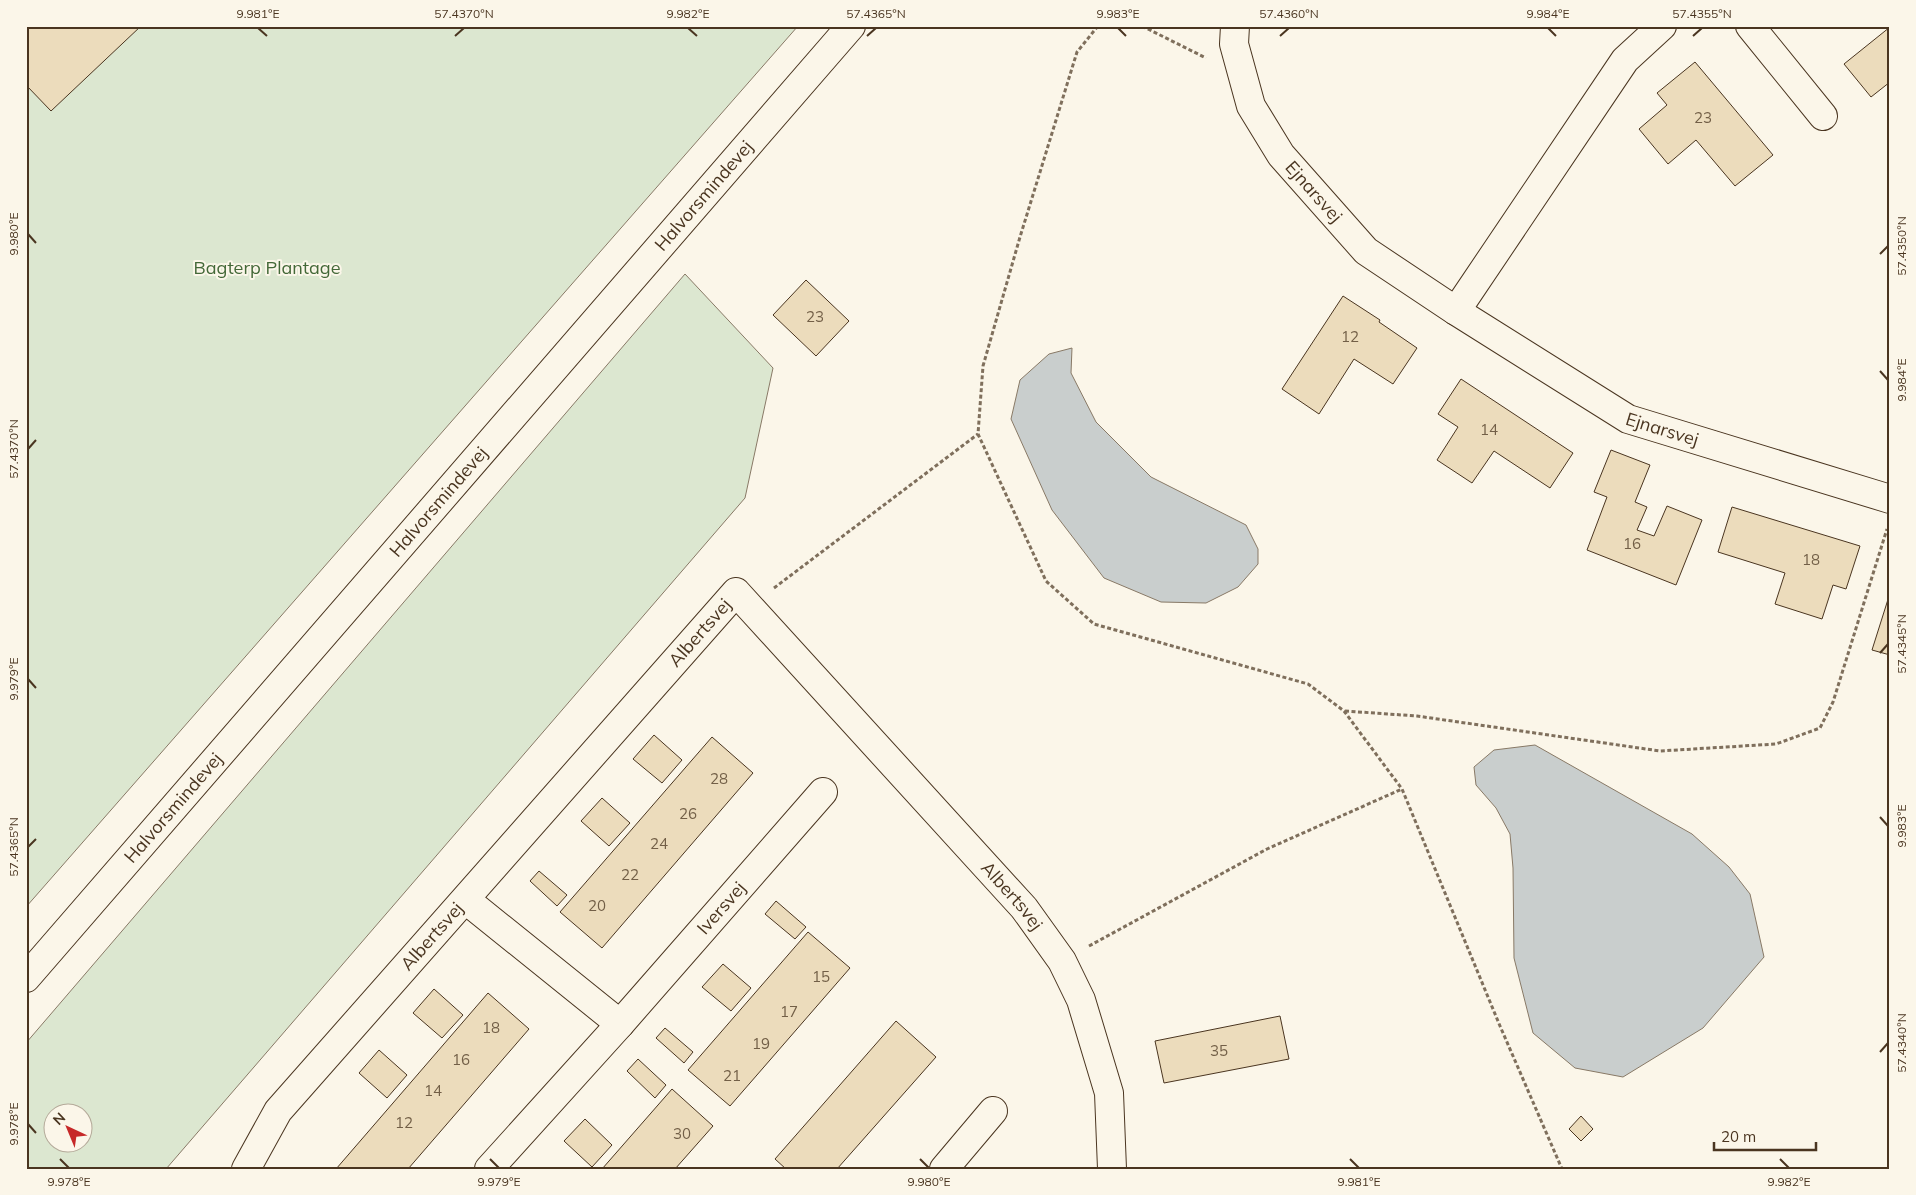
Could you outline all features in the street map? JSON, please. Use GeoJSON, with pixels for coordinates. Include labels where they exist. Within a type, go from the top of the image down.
{"type":"FeatureCollection","features":[{"type":"Feature","properties":{"kind":"street","name":"Halvorsmindevej"},"geometry":{"type":"LineString","coordinates":[[26,978],[851,26]]}},
{"type":"Feature","properties":{"kind":"street","name":"Ejnarsvej"},"geometry":{"type":"LineString","coordinates":[[1234,26],[1234,44],[1251,106],[1281,155],[1366,251],[1456,311],[1628,419],[1890,499]]}},
{"type":"Feature","properties":{"kind":"street"},"geometry":{"type":"LineString","coordinates":[[1456,311],[1624,60],[1662,26]]}},
{"type":"Feature","properties":{"kind":"street"},"geometry":{"type":"LineString","coordinates":[[1750,26],[1823,116]]}},
{"type":"Feature","properties":{"kind":"street","name":"Albertsvej"},"geometry":{"type":"LineString","coordinates":[[246,1169],[278,1111],[736,592],[1024,908],[1062,961],[1081,1000],[1109,1093],[1112,1169]]}},
{"type":"Feature","properties":{"kind":"street","name":"Iversvej"},"geometry":{"type":"LineString","coordinates":[[489,1169],[620,1024],[823,792]]}},
{"type":"Feature","properties":{"kind":"street"},"geometry":{"type":"LineString","coordinates":[[466,900],[620,1024]]}},
{"type":"Feature","properties":{"kind":"street"},"geometry":{"type":"LineString","coordinates":[[944,1169],[993,1111]]}},
{"type":"Feature","properties":{"kind":"path"},"geometry":{"type":"LineString","coordinates":[[1098,26],[1078,52],[1020,237],[983,366],[978,434],[1046,581],[1094,624],[1308,684],[1344,711],[1402,789],[1500,1026],[1562,1169]]}},
{"type":"Feature","properties":{"kind":"path"},"geometry":{"type":"LineString","coordinates":[[1142,26],[1202,57],[1240,66]]}},
{"type":"Feature","properties":{"kind":"path"},"geometry":{"type":"LineString","coordinates":[[736,592],[776,587],[978,434]]}},
{"type":"Feature","properties":{"kind":"path"},"geometry":{"type":"LineString","coordinates":[[1344,711],[1418,716],[1660,751],[1776,744],[1820,728],[1833,702],[1890,521]]}},
{"type":"Feature","properties":{"kind":"path"},"geometry":{"type":"LineString","coordinates":[[1062,961],[1267,849],[1402,789]]}},
{"type":"Feature","properties":{"kind":"green space","name":"Bagterp Plantage"},"geometry":{"type":"Polygon","coordinates":[[[26,26],[798,26],[26,907],[26,26]]]}},
{"type":"Feature","properties":{"kind":"green space"},"geometry":{"type":"Polygon","coordinates":[[[685,274],[773,368],[745,498],[166,1169],[26,1169],[26,1043],[685,274]]]}},
{"type":"Feature","properties":{"kind":"shaded area"},"geometry":{"type":"Polygon","coordinates":[[[1072,348],[1071,373],[1096,422],[1151,477],[1246,525],[1258,549],[1258,564],[1238,587],[1206,603],[1161,602],[1104,578],[1052,510],[1011,419],[1020,380],[1049,354],[1072,348]]]}},
{"type":"Feature","properties":{"kind":"shaded area"},"geometry":{"type":"Polygon","coordinates":[[[1535,745],[1692,834],[1729,867],[1750,894],[1764,957],[1703,1028],[1623,1077],[1575,1068],[1533,1033],[1514,958],[1513,868],[1510,834],[1496,808],[1476,785],[1474,767],[1494,750],[1535,745]]]}},
{"type":"Feature","properties":{"kind":"building"},"geometry":{"type":"Polygon","coordinates":[[[26,26],[141,26],[51,111],[26,85],[26,26]]]}},
{"type":"Feature","properties":{"kind":"building"},"geometry":{"type":"Polygon","coordinates":[[[1890,27],[1890,82],[1871,97],[1844,64],[1890,27]]]}},
{"type":"Feature","properties":{"kind":"building"},"geometry":{"type":"Polygon","coordinates":[[[1695,62],[1773,155],[1735,186],[1696,140],[1668,164],[1639,129],[1667,105],[1657,93],[1695,62]]]}},
{"type":"Feature","properties":{"kind":"building"},"geometry":{"type":"Polygon","coordinates":[[[806,280],[849,321],[816,356],[773,315],[806,280]]]}},
{"type":"Feature","properties":{"kind":"building"},"geometry":{"type":"Polygon","coordinates":[[[1343,296],[1380,320],[1379,322],[1417,348],[1393,384],[1354,359],[1319,414],[1282,389],[1343,296]]]}},
{"type":"Feature","properties":{"kind":"building"},"geometry":{"type":"Polygon","coordinates":[[[1461,379],[1573,453],[1550,488],[1494,451],[1472,483],[1437,460],[1458,427],[1438,414],[1461,379]]]}},
{"type":"Feature","properties":{"kind":"building"},"geometry":{"type":"Polygon","coordinates":[[[1611,450],[1650,465],[1635,502],[1647,507],[1637,530],[1654,536],[1667,506],[1702,520],[1676,585],[1587,550],[1607,497],[1594,492],[1611,450]]]}},
{"type":"Feature","properties":{"kind":"building"},"geometry":{"type":"Polygon","coordinates":[[[1732,507],[1860,546],[1846,589],[1833,585],[1822,619],[1775,604],[1785,573],[1718,552],[1732,507]]]}},
{"type":"Feature","properties":{"kind":"building"},"geometry":{"type":"Polygon","coordinates":[[[1890,593],[1890,655],[1872,650],[1890,593]]]}},
{"type":"Feature","properties":{"kind":"building"},"geometry":{"type":"Polygon","coordinates":[[[654,735],[682,760],[662,783],[633,759],[654,735]]]}},
{"type":"Feature","properties":{"kind":"building"},"geometry":{"type":"Polygon","coordinates":[[[712,737],[753,773],[602,948],[560,912],[712,737]]]}},
{"type":"Feature","properties":{"kind":"building"},"geometry":{"type":"Polygon","coordinates":[[[602,798],[630,823],[609,846],[581,821],[602,798]]]}},
{"type":"Feature","properties":{"kind":"building"},"geometry":{"type":"Polygon","coordinates":[[[539,871],[567,895],[557,906],[530,881],[539,871]]]}},
{"type":"Feature","properties":{"kind":"building"},"geometry":{"type":"Polygon","coordinates":[[[776,901],[806,927],[795,939],[765,914],[776,901]]]}},
{"type":"Feature","properties":{"kind":"building"},"geometry":{"type":"Polygon","coordinates":[[[808,932],[850,968],[730,1106],[688,1070],[808,932]]]}},
{"type":"Feature","properties":{"kind":"building"},"geometry":{"type":"Polygon","coordinates":[[[723,964],[751,988],[731,1011],[702,987],[723,964]]]}},
{"type":"Feature","properties":{"kind":"building"},"geometry":{"type":"Polygon","coordinates":[[[434,989],[463,1015],[442,1038],[413,1013],[434,989]]]}},
{"type":"Feature","properties":{"kind":"building"},"geometry":{"type":"Polygon","coordinates":[[[488,993],[529,1029],[408,1169],[336,1169],[488,993]]]}},
{"type":"Feature","properties":{"kind":"building"},"geometry":{"type":"Polygon","coordinates":[[[1280,1016],[1289,1059],[1164,1083],[1155,1041],[1280,1016]]]}},
{"type":"Feature","properties":{"kind":"building"},"geometry":{"type":"Polygon","coordinates":[[[896,1021],[936,1057],[837,1169],[786,1169],[775,1159],[896,1021]]]}},
{"type":"Feature","properties":{"kind":"building"},"geometry":{"type":"Polygon","coordinates":[[[665,1028],[693,1052],[684,1063],[656,1038],[665,1028]]]}},
{"type":"Feature","properties":{"kind":"building"},"geometry":{"type":"Polygon","coordinates":[[[379,1050],[407,1075],[387,1098],[359,1073],[379,1050]]]}},
{"type":"Feature","properties":{"kind":"building"},"geometry":{"type":"Polygon","coordinates":[[[638,1059],[666,1085],[655,1098],[627,1071],[638,1059]]]}},
{"type":"Feature","properties":{"kind":"building"},"geometry":{"type":"Polygon","coordinates":[[[672,1089],[713,1126],[675,1169],[602,1169],[672,1089]]]}},
{"type":"Feature","properties":{"kind":"building"},"geometry":{"type":"Polygon","coordinates":[[[1581,1116],[1593,1129],[1581,1141],[1569,1129],[1581,1116]]]}},
{"type":"Feature","properties":{"kind":"building"},"geometry":{"type":"Polygon","coordinates":[[[585,1119],[612,1145],[592,1167],[564,1141],[585,1119]]]}}]}
